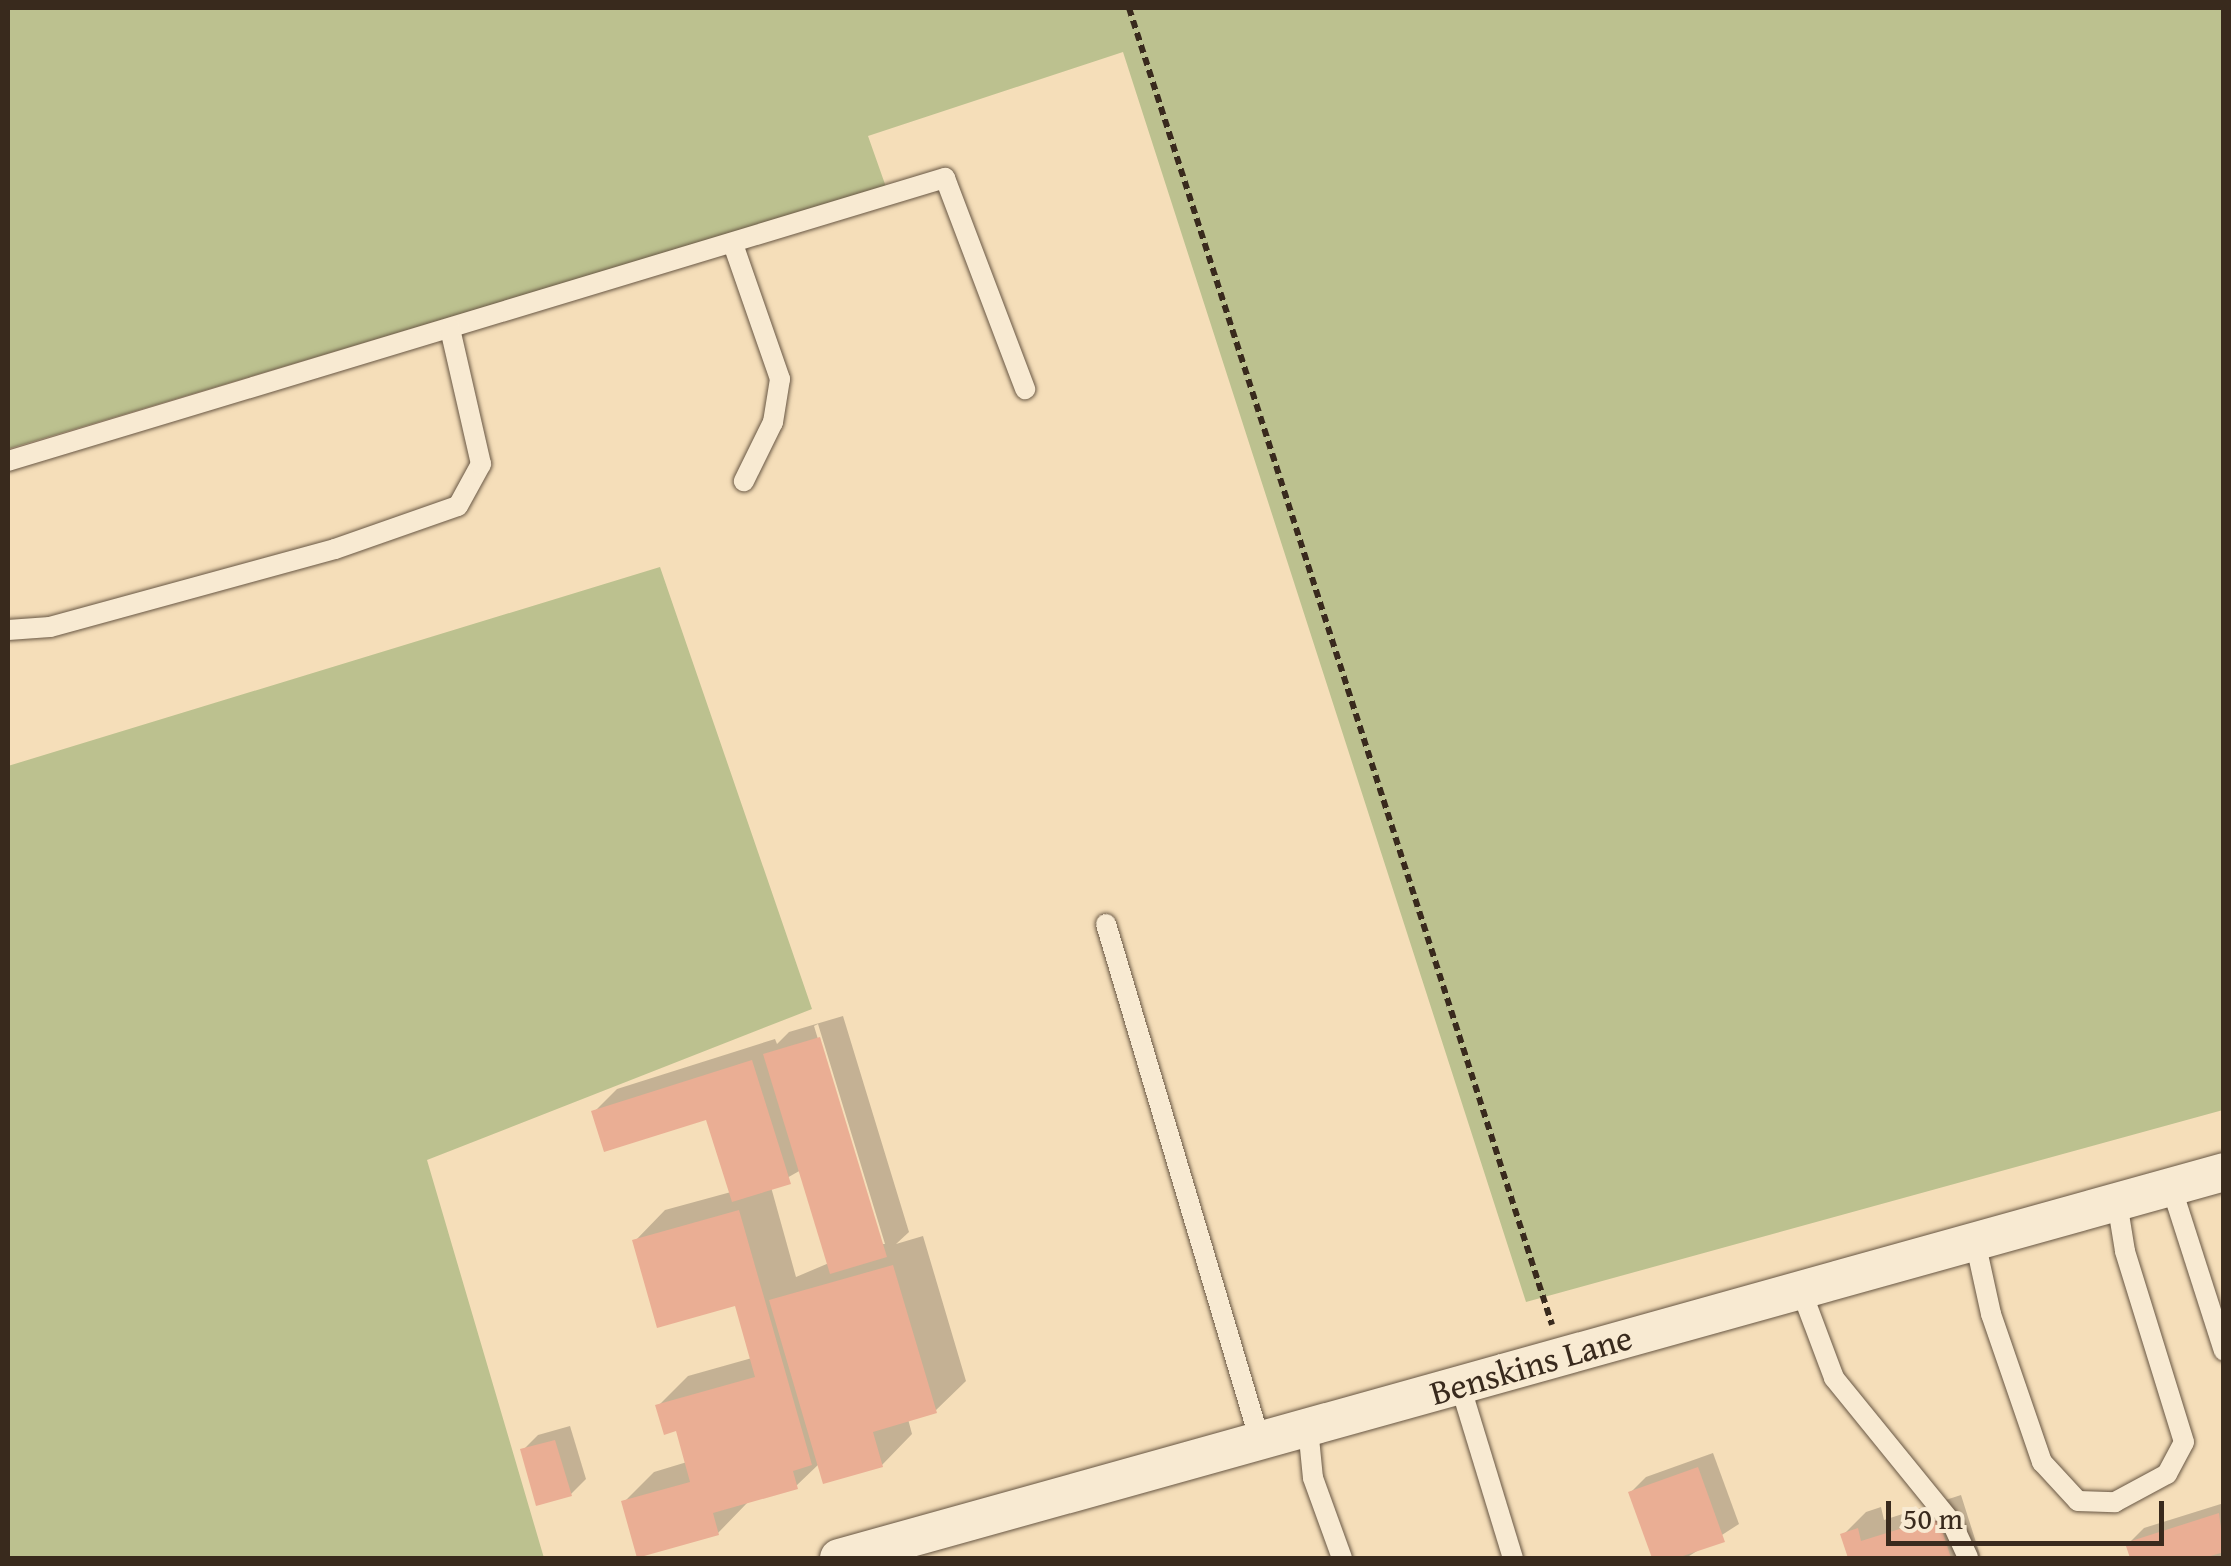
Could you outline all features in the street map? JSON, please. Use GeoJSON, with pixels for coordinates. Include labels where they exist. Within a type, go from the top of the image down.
{"type":"FeatureCollection","features":[{"type":"Feature","properties":{"kind":"street","name":"Benskins Lane"},"geometry":{"type":"LineString","coordinates":[[839,1558],[2224,1172]]}},
{"type":"Feature","properties":{"kind":"lane"},"geometry":{"type":"LineString","coordinates":[[8,461],[945,178],[1025,390]]}},
{"type":"Feature","properties":{"kind":"lane"},"geometry":{"type":"LineString","coordinates":[[733,244],[780,379],[773,422],[744,481]]}},
{"type":"Feature","properties":{"kind":"lane"},"geometry":{"type":"LineString","coordinates":[[8,630],[50,627],[278,564],[458,506],[481,464],[450,329]]}},
{"type":"Feature","properties":{"kind":"lane"},"geometry":{"type":"LineString","coordinates":[[1106,924],[1260,1441]]}},
{"type":"Feature","properties":{"kind":"lane"},"geometry":{"type":"LineString","coordinates":[[2172,1186],[2224,1351]]}},
{"type":"Feature","properties":{"kind":"lane"},"geometry":{"type":"LineString","coordinates":[[1975,1242],[1991,1314],[2042,1462],[2078,1501],[2115,1502],[2167,1474],[2184,1442],[2125,1251],[2117,1202]]}},
{"type":"Feature","properties":{"kind":"lane"},"geometry":{"type":"LineString","coordinates":[[1801,1290],[1834,1378],[1952,1523],[1968,1558]]}},
{"type":"Feature","properties":{"kind":"lane"},"geometry":{"type":"LineString","coordinates":[[1460,1385],[1513,1558]]}},
{"type":"Feature","properties":{"kind":"lane"},"geometry":{"type":"LineString","coordinates":[[1308,1428],[1313,1478],[1342,1558]]}},
{"type":"Feature","properties":{"kind":"path"},"geometry":{"type":"LineString","coordinates":[[1129,8],[1562,1356]]}},
{"type":"Feature","properties":{"kind":"green space"},"geometry":{"type":"Polygon","coordinates":[[[8,8],[2223,8],[2223,1110],[1526,1302],[1123,52],[868,136],[886,187],[8,449],[8,8]]]}},
{"type":"Feature","properties":{"kind":"green space"},"geometry":{"type":"Polygon","coordinates":[[[660,567],[812,1009],[427,1160],[544,1558],[8,1558],[8,766],[660,567]]]}},
{"type":"Feature","properties":{"kind":"building"},"geometry":{"type":"Polygon","coordinates":[[[820,1037],[887,1257],[830,1274],[763,1054],[820,1037]]]}},
{"type":"Feature","properties":{"kind":"building"},"geometry":{"type":"Polygon","coordinates":[[[752,1060],[791,1184],[732,1202],[706,1120],[604,1152],[591,1111],[752,1060]]]}},
{"type":"Feature","properties":{"kind":"building"},"geometry":{"type":"Polygon","coordinates":[[[739,1210],[812,1465],[793,1471],[798,1489],[713,1513],[719,1535],[637,1558],[621,1501],[690,1482],[676,1431],[664,1435],[655,1405],[755,1377],[735,1306],[657,1328],[632,1240],[739,1210]]]}},
{"type":"Feature","properties":{"kind":"building"},"geometry":{"type":"Polygon","coordinates":[[[893,1265],[937,1413],[873,1432],[883,1467],[823,1484],[769,1300],[893,1265]]]}},
{"type":"Feature","properties":{"kind":"building"},"geometry":{"type":"Polygon","coordinates":[[[555,1440],[572,1496],[536,1506],[520,1449],[555,1440]]]}},
{"type":"Feature","properties":{"kind":"building"},"geometry":{"type":"Polygon","coordinates":[[[1698,1467],[1725,1542],[1677,1558],[1652,1558],[1628,1492],[1698,1467]]]}},
{"type":"Feature","properties":{"kind":"building"},"geometry":{"type":"Polygon","coordinates":[[[2219,1513],[2224,1552],[2204,1558],[2130,1558],[2125,1543],[2219,1513]]]}},
{"type":"Feature","properties":{"kind":"building"},"geometry":{"type":"Polygon","coordinates":[[[1938,1517],[1951,1558],[1848,1558],[1840,1534],[1858,1528],[1861,1541],[1938,1517]]]}}]}
